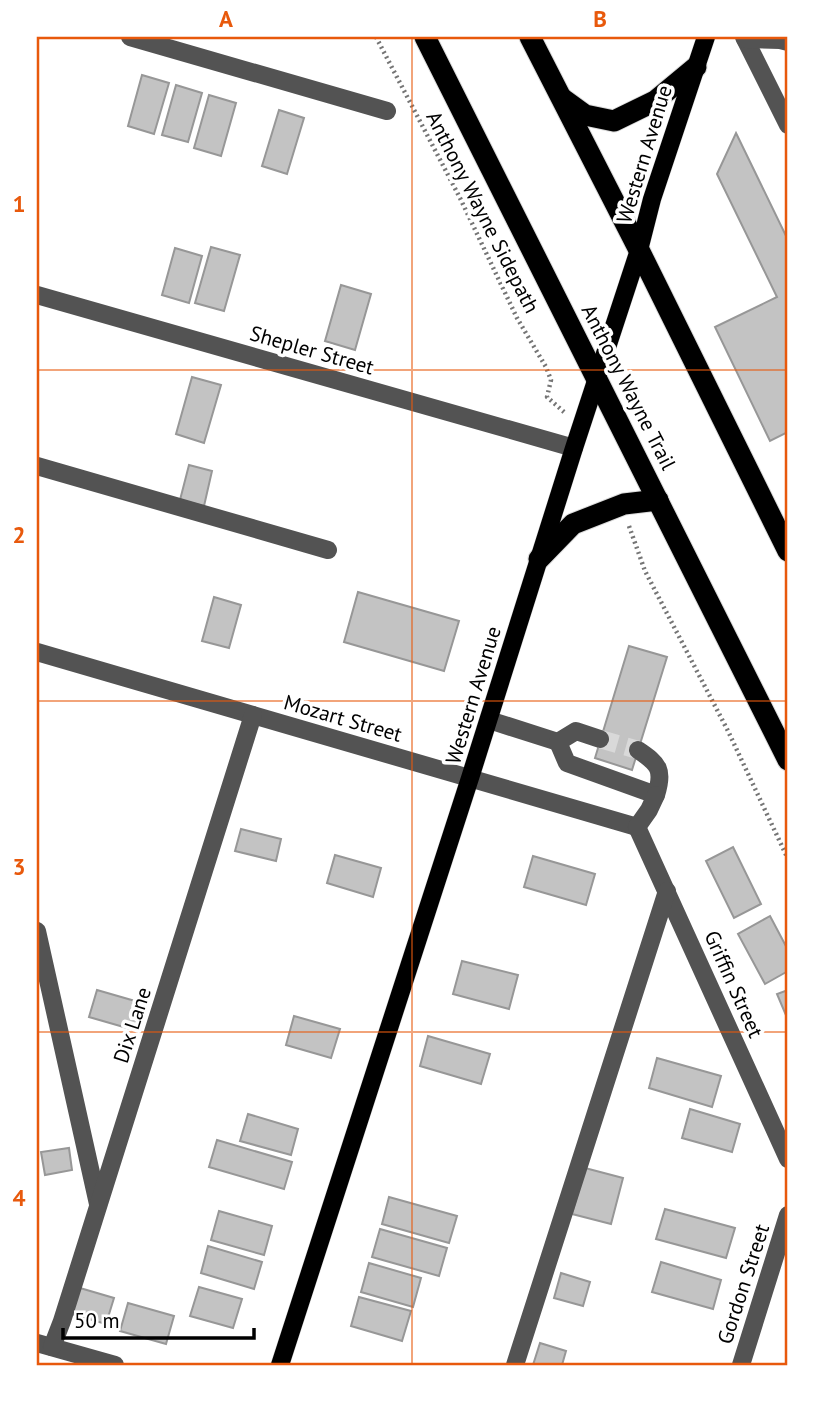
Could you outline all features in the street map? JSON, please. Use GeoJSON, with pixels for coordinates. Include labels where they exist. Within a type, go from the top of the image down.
{"type":"FeatureCollection","features":[{"type":"Feature","properties":{"kind":"highway","name":"Anthony Wayne Trail"},"geometry":{"type":"LineString","coordinates":[[425,37],[788,760]]}},
{"type":"Feature","properties":{"kind":"highway"},"geometry":{"type":"LineString","coordinates":[[530,37],[788,551]]}},
{"type":"Feature","properties":{"kind":"highway"},"geometry":{"type":"LineString","coordinates":[[561,98],[584,115],[614,121],[655,101],[695,67]]}},
{"type":"Feature","properties":{"kind":"highway"},"geometry":{"type":"LineString","coordinates":[[539,559],[573,524],[624,504],[658,500]]}},
{"type":"Feature","properties":{"kind":"main road","name":"Western Avenue"},"geometry":{"type":"LineString","coordinates":[[280,1365],[706,37]]}},
{"type":"Feature","properties":{"kind":"street"},"geometry":{"type":"LineString","coordinates":[[130,37],[387,111]]}},
{"type":"Feature","properties":{"kind":"street"},"geometry":{"type":"LineString","coordinates":[[788,42],[745,38],[788,125]]}},
{"type":"Feature","properties":{"kind":"street","name":"Shepler Street"},"geometry":{"type":"LineString","coordinates":[[37,295],[574,448]]}},
{"type":"Feature","properties":{"kind":"street"},"geometry":{"type":"LineString","coordinates":[[37,466],[328,550]]}},
{"type":"Feature","properties":{"kind":"street","name":"Mozart Street"},"geometry":{"type":"LineString","coordinates":[[37,652],[637,827]]}},
{"type":"Feature","properties":{"kind":"street","name":"Dix Lane"},"geometry":{"type":"LineString","coordinates":[[44,1345],[62,1321],[253,715]]}},
{"type":"Feature","properties":{"kind":"street"},"geometry":{"type":"LineString","coordinates":[[489,720],[558,742],[576,731],[600,739]]}},
{"type":"Feature","properties":{"kind":"street"},"geometry":{"type":"LineString","coordinates":[[558,742],[567,763],[656,795]]}},
{"type":"Feature","properties":{"kind":"street"},"geometry":{"type":"LineString","coordinates":[[637,827],[649,810],[660,782],[660,772],[653,761],[638,750]]}},
{"type":"Feature","properties":{"kind":"street","name":"Griffin Street"},"geometry":{"type":"LineString","coordinates":[[637,827],[788,1159]]}},
{"type":"Feature","properties":{"kind":"street"},"geometry":{"type":"LineString","coordinates":[[515,1365],[667,891]]}},
{"type":"Feature","properties":{"kind":"street"},"geometry":{"type":"LineString","coordinates":[[37,931],[99,1206]]}},
{"type":"Feature","properties":{"kind":"street","name":"Gordon Street"},"geometry":{"type":"LineString","coordinates":[[741,1365],[788,1216]]}},
{"type":"Feature","properties":{"kind":"street"},"geometry":{"type":"LineString","coordinates":[[44,1345],[88,1361],[115,1365]]}},
{"type":"Feature","properties":{"kind":"path","name":"Anthony Wayne Sidepath"},"geometry":{"type":"LineString","coordinates":[[376,37],[460,198],[517,318],[546,367],[551,380],[547,397],[581,427]]}},
{"type":"Feature","properties":{"kind":"path"},"geometry":{"type":"LineString","coordinates":[[624,504],[632,537],[645,571],[727,731],[788,859]]}},
{"type":"Feature","properties":{"kind":"building"},"geometry":{"type":"Polygon","coordinates":[[[142,75],[169,83],[154,134],[128,126],[142,75]]]}},
{"type":"Feature","properties":{"kind":"building"},"geometry":{"type":"Polygon","coordinates":[[[176,85],[202,93],[188,142],[162,135],[176,85]]]}},
{"type":"Feature","properties":{"kind":"building"},"geometry":{"type":"Polygon","coordinates":[[[209,95],[236,103],[221,156],[194,148],[209,95]]]}},
{"type":"Feature","properties":{"kind":"building"},"geometry":{"type":"Polygon","coordinates":[[[279,110],[304,118],[287,174],[262,166],[279,110]]]}},
{"type":"Feature","properties":{"kind":"building"},"geometry":{"type":"Polygon","coordinates":[[[736,133],[788,240],[788,432],[770,441],[715,327],[777,297],[717,174],[736,133]]]}},
{"type":"Feature","properties":{"kind":"building"},"geometry":{"type":"Polygon","coordinates":[[[211,247],[240,255],[224,311],[195,303],[211,247]]]}},
{"type":"Feature","properties":{"kind":"building"},"geometry":{"type":"Polygon","coordinates":[[[175,248],[202,256],[189,303],[162,295],[175,248]]]}},
{"type":"Feature","properties":{"kind":"building"},"geometry":{"type":"Polygon","coordinates":[[[341,285],[371,294],[355,350],[325,341],[341,285]]]}},
{"type":"Feature","properties":{"kind":"building"},"geometry":{"type":"Polygon","coordinates":[[[192,377],[221,385],[204,443],[176,434],[192,377]]]}},
{"type":"Feature","properties":{"kind":"building"},"geometry":{"type":"Polygon","coordinates":[[[189,465],[212,471],[204,506],[180,500],[189,465]]]}},
{"type":"Feature","properties":{"kind":"building"},"geometry":{"type":"Polygon","coordinates":[[[358,592],[459,621],[444,671],[344,642],[358,592]]]}},
{"type":"Feature","properties":{"kind":"building"},"geometry":{"type":"Polygon","coordinates":[[[214,597],[241,605],[229,648],[202,641],[214,597]]]}},
{"type":"Feature","properties":{"kind":"building"},"geometry":{"type":"Polygon","coordinates":[[[629,646],[667,657],[632,770],[595,758],[629,646]]]}},
{"type":"Feature","properties":{"kind":"building"},"geometry":{"type":"Polygon","coordinates":[[[241,829],[281,839],[276,861],[235,851],[241,829]]]}},
{"type":"Feature","properties":{"kind":"building"},"geometry":{"type":"Polygon","coordinates":[[[733,847],[761,904],[734,918],[706,861],[733,847]]]}},
{"type":"Feature","properties":{"kind":"building"},"geometry":{"type":"Polygon","coordinates":[[[335,855],[381,868],[373,897],[327,883],[335,855]]]}},
{"type":"Feature","properties":{"kind":"building"},"geometry":{"type":"Polygon","coordinates":[[[533,856],[595,874],[586,905],[524,887],[533,856]]]}},
{"type":"Feature","properties":{"kind":"building"},"geometry":{"type":"Polygon","coordinates":[[[770,916],[788,950],[788,971],[765,984],[738,934],[770,916]]]}},
{"type":"Feature","properties":{"kind":"building"},"geometry":{"type":"Polygon","coordinates":[[[462,961],[518,975],[509,1009],[453,994],[462,961]]]}},
{"type":"Feature","properties":{"kind":"building"},"geometry":{"type":"Polygon","coordinates":[[[97,990],[142,1003],[134,1030],[89,1017],[97,990]]]}},
{"type":"Feature","properties":{"kind":"building"},"geometry":{"type":"Polygon","coordinates":[[[788,990],[788,1020],[777,994],[788,990]]]}},
{"type":"Feature","properties":{"kind":"building"},"geometry":{"type":"Polygon","coordinates":[[[294,1016],[340,1029],[331,1058],[286,1045],[294,1016]]]}},
{"type":"Feature","properties":{"kind":"building"},"geometry":{"type":"Polygon","coordinates":[[[428,1036],[490,1054],[481,1084],[420,1066],[428,1036]]]}},
{"type":"Feature","properties":{"kind":"building"},"geometry":{"type":"Polygon","coordinates":[[[657,1058],[721,1076],[712,1107],[649,1088],[657,1058]]]}},
{"type":"Feature","properties":{"kind":"building"},"geometry":{"type":"Polygon","coordinates":[[[690,1109],[740,1124],[732,1152],[682,1138],[690,1109]]]}},
{"type":"Feature","properties":{"kind":"building"},"geometry":{"type":"Polygon","coordinates":[[[248,1114],[298,1129],[291,1155],[240,1141],[248,1114]]]}},
{"type":"Feature","properties":{"kind":"building"},"geometry":{"type":"Polygon","coordinates":[[[217,1140],[292,1162],[284,1189],[209,1167],[217,1140]]]}},
{"type":"Feature","properties":{"kind":"building"},"geometry":{"type":"Polygon","coordinates":[[[69,1148],[72,1170],[45,1175],[41,1152],[69,1148]]]}},
{"type":"Feature","properties":{"kind":"building"},"geometry":{"type":"Polygon","coordinates":[[[585,1168],[623,1178],[611,1224],[572,1214],[585,1168]]]}},
{"type":"Feature","properties":{"kind":"building"},"geometry":{"type":"Polygon","coordinates":[[[389,1197],[457,1216],[449,1243],[382,1224],[389,1197]]]}},
{"type":"Feature","properties":{"kind":"building"},"geometry":{"type":"Polygon","coordinates":[[[665,1209],[735,1228],[726,1258],[656,1239],[665,1209]]]}},
{"type":"Feature","properties":{"kind":"building"},"geometry":{"type":"Polygon","coordinates":[[[219,1211],[272,1226],[264,1255],[211,1240],[219,1211]]]}},
{"type":"Feature","properties":{"kind":"building"},"geometry":{"type":"Polygon","coordinates":[[[380,1229],[447,1248],[439,1276],[372,1257],[380,1229]]]}},
{"type":"Feature","properties":{"kind":"building"},"geometry":{"type":"Polygon","coordinates":[[[208,1246],[262,1262],[254,1289],[201,1273],[208,1246]]]}},
{"type":"Feature","properties":{"kind":"building"},"geometry":{"type":"Polygon","coordinates":[[[661,1262],[721,1280],[713,1309],[652,1292],[661,1262]]]}},
{"type":"Feature","properties":{"kind":"building"},"geometry":{"type":"Polygon","coordinates":[[[369,1263],[421,1278],[413,1307],[361,1292],[369,1263]]]}},
{"type":"Feature","properties":{"kind":"building"},"geometry":{"type":"Polygon","coordinates":[[[561,1273],[590,1282],[583,1306],[554,1298],[561,1273]]]}},
{"type":"Feature","properties":{"kind":"building"},"geometry":{"type":"Polygon","coordinates":[[[199,1287],[242,1299],[233,1328],[190,1316],[199,1287]]]}},
{"type":"Feature","properties":{"kind":"building"},"geometry":{"type":"Polygon","coordinates":[[[80,1288],[114,1298],[106,1324],[72,1314],[80,1288]]]}},
{"type":"Feature","properties":{"kind":"building"},"geometry":{"type":"Polygon","coordinates":[[[359,1297],[411,1311],[402,1341],[351,1326],[359,1297]]]}},
{"type":"Feature","properties":{"kind":"building"},"geometry":{"type":"Polygon","coordinates":[[[128,1303],[174,1316],[166,1344],[120,1331],[128,1303]]]}},
{"type":"Feature","properties":{"kind":"building"},"geometry":{"type":"Polygon","coordinates":[[[540,1343],[566,1351],[562,1365],[533,1365],[540,1343]]]}},
{"type":"Feature","properties":{"kind":"tunnel"},"geometry":{"type":"LineString","coordinates":[[600,739],[638,750]]}}]}
